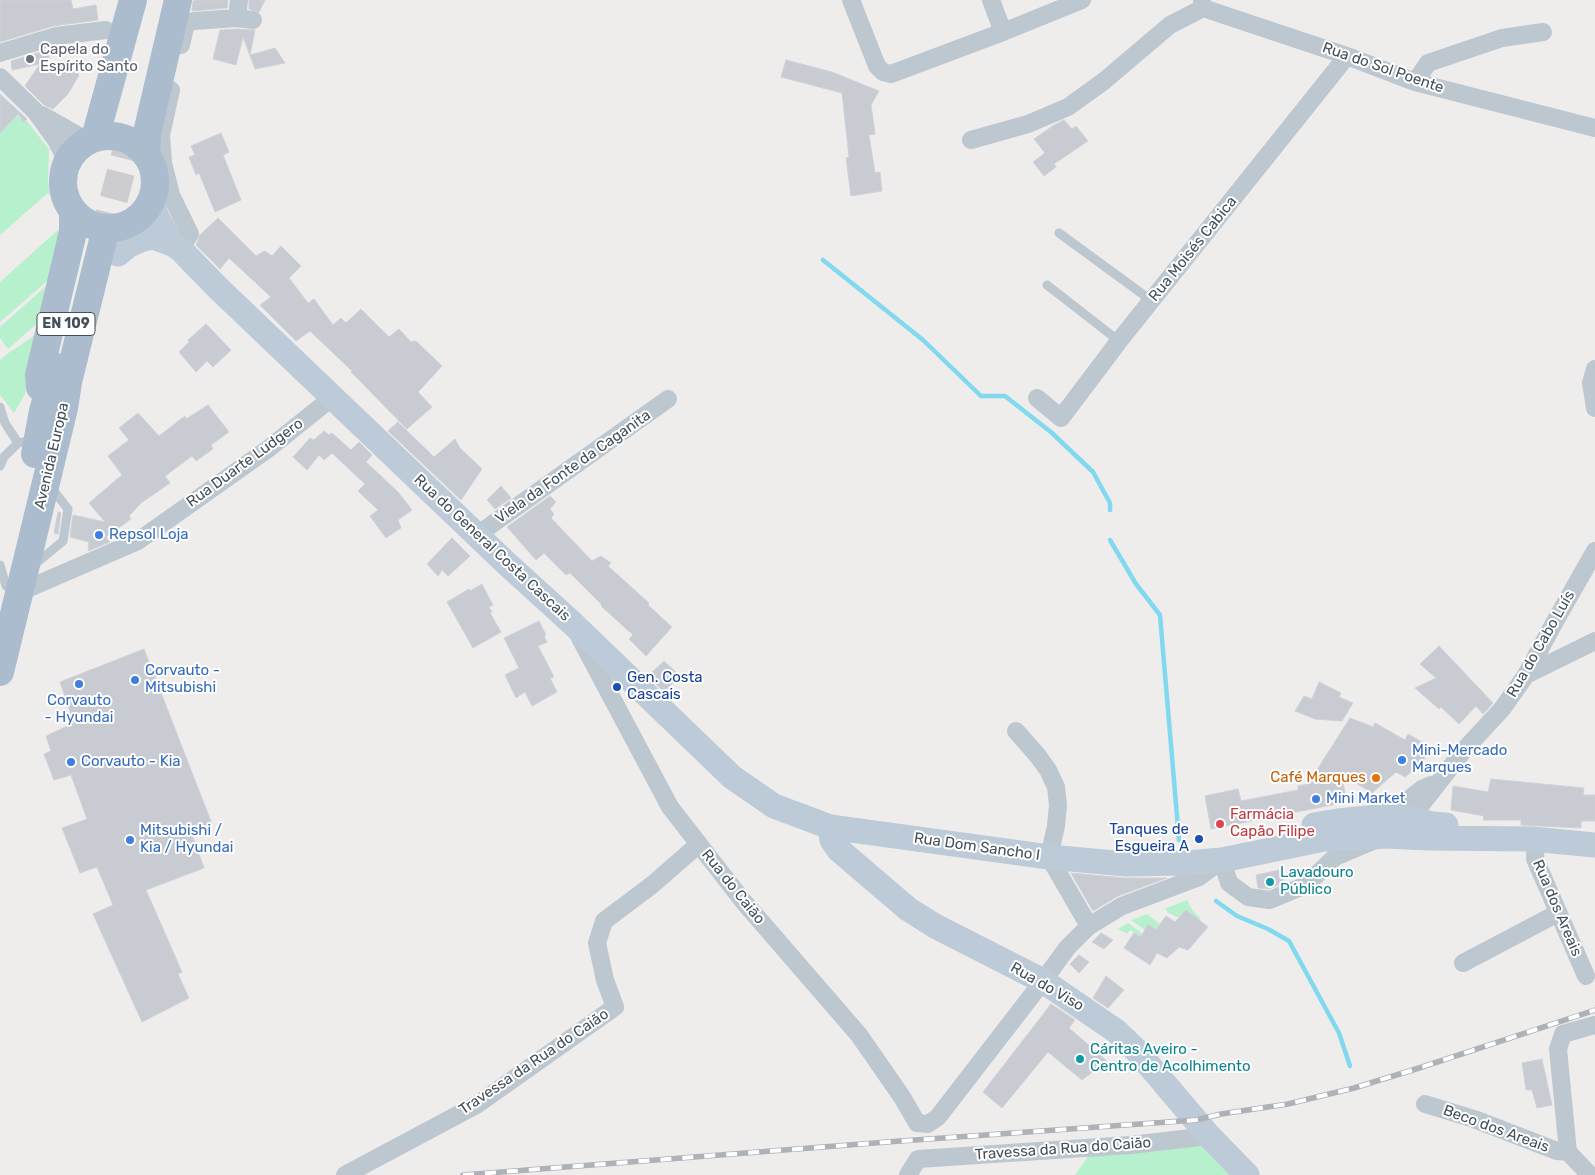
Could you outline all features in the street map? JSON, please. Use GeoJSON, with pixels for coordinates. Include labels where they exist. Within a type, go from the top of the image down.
{"type":"FeatureCollection","features":[{"type":"Feature","properties":{"kind":"main road"},"geometry":{"type":"LineString","coordinates":[[100,127],[133,0]]}},
{"type":"Feature","properties":{"kind":"main road"},"geometry":{"type":"LineString","coordinates":[[100,127],[145,0]]}},
{"type":"Feature","properties":{"kind":"main road"},"geometry":{"type":"LineString","coordinates":[[73,212],[73,232],[39,375],[54,409],[82,385],[112,229],[97,227],[84,221],[73,212],[66,200],[63,174],[67,162],[80,146],[100,127],[163,0]]}},
{"type":"Feature","properties":{"kind":"main road"},"geometry":{"type":"LineString","coordinates":[[146,155],[147,133],[178,0]]}},
{"type":"Feature","properties":{"kind":"main road"},"geometry":{"type":"LineString","coordinates":[[100,127],[109,136],[124,138],[136,144],[146,155],[154,169],[156,185],[152,201],[145,211],[137,219],[111,236]]}},
{"type":"Feature","properties":{"kind":"main road","name":"Rua do General Costa Cascais"},"geometry":{"type":"LineString","coordinates":[[152,201],[168,243],[218,288],[477,535],[572,622],[732,777],[774,806],[830,827]]}},
{"type":"Feature","properties":{"kind":"main road"},"geometry":{"type":"LineString","coordinates":[[111,236],[129,245],[143,239],[168,243]]}},
{"type":"Feature","properties":{"kind":"main road","name":"Avenida Europa"},"geometry":{"type":"LineString","coordinates":[[10,585],[45,480],[54,409],[53,377],[111,236]]}},
{"type":"Feature","properties":{"kind":"main road","name":"Avenida Europa"},"geometry":{"type":"LineString","coordinates":[[0,672],[28,441],[54,409]]}},
{"type":"Feature","properties":{"kind":"main road","name":"Rua Dom Sancho I"},"geometry":{"type":"LineString","coordinates":[[830,827],[1049,857],[1126,864],[1222,860],[1381,826],[1423,814],[1534,839],[1595,845]]}},
{"type":"Feature","properties":{"kind":"main road","name":"Rua Dom Sancho I"},"geometry":{"type":"LineString","coordinates":[[1126,864],[1185,850],[1338,821],[1381,826]]}},
{"type":"Feature","properties":{"kind":"main road","name":"Rua do Viso"},"geometry":{"type":"LineString","coordinates":[[830,827],[832,840],[839,850],[908,909],[935,926],[1043,982],[1116,1031],[1137,1051],[1209,1136],[1247,1175]]}},
{"type":"Feature","properties":{"kind":"street"},"geometry":{"type":"LineString","coordinates":[[851,0],[877,66],[883,72],[891,74],[1082,0]]}},
{"type":"Feature","properties":{"kind":"street"},"geometry":{"type":"LineString","coordinates":[[991,0],[1003,32]]}},
{"type":"Feature","properties":{"kind":"street","name":"Rua do Sol Poente"},"geometry":{"type":"LineString","coordinates":[[1185,0],[1202,4],[1415,82],[1595,128]]}},
{"type":"Feature","properties":{"kind":"street"},"geometry":{"type":"LineString","coordinates":[[971,140],[1028,124],[1068,108],[1104,81],[1170,25],[1202,4]]}},
{"type":"Feature","properties":{"kind":"street"},"geometry":{"type":"LineString","coordinates":[[168,243],[190,234],[171,195],[163,163],[161,135],[186,23],[243,12]]}},
{"type":"Feature","properties":{"kind":"street"},"geometry":{"type":"LineString","coordinates":[[0,53],[56,36],[106,30]]}},
{"type":"Feature","properties":{"kind":"street"},"geometry":{"type":"LineString","coordinates":[[1415,82],[1428,63],[1502,38],[1543,32]]}},
{"type":"Feature","properties":{"kind":"street","name":"Rua Moisés Cabica"},"geometry":{"type":"LineString","coordinates":[[1037,398],[1061,418],[1119,341],[1347,56]]}},
{"type":"Feature","properties":{"kind":"street"},"geometry":{"type":"LineString","coordinates":[[0,77],[35,111],[56,140],[67,162]]}},
{"type":"Feature","properties":{"kind":"street"},"geometry":{"type":"LineString","coordinates":[[35,111],[100,127]]}},
{"type":"Feature","properties":{"kind":"street"},"geometry":{"type":"LineString","coordinates":[[1595,369],[1591,383],[1595,408]]}},
{"type":"Feature","properties":{"kind":"street","name":"Rua Duarte Ludgero"},"geometry":{"type":"LineString","coordinates":[[10,585],[138,541],[268,448],[333,397]]}},
{"type":"Feature","properties":{"kind":"street","name":"Viela da Fonte da Caganita"},"geometry":{"type":"LineString","coordinates":[[477,535],[668,399]]}},
{"type":"Feature","properties":{"kind":"street","name":"Rua do Cabo Luís"},"geometry":{"type":"LineString","coordinates":[[1423,814],[1443,779],[1464,750],[1502,709],[1526,675],[1595,551]]}},
{"type":"Feature","properties":{"kind":"street","name":"Rua do Caião"},"geometry":{"type":"LineString","coordinates":[[572,622],[670,807],[744,901],[859,1035],[902,1097],[917,1123],[928,1124],[938,1117],[1043,982]]}},
{"type":"Feature","properties":{"kind":"street"},"geometry":{"type":"LineString","coordinates":[[1553,625],[1556,643],[1578,650]]}},
{"type":"Feature","properties":{"kind":"street"},"geometry":{"type":"LineString","coordinates":[[1526,675],[1595,641]]}},
{"type":"Feature","properties":{"kind":"street"},"geometry":{"type":"LineString","coordinates":[[1016,731],[1038,756],[1048,770],[1056,787],[1058,805],[1056,826],[1049,857],[1088,926]]}},
{"type":"Feature","properties":{"kind":"street","name":"Rua Dom Sancho I"},"geometry":{"type":"LineString","coordinates":[[1324,839],[1380,830],[1423,814]]}},
{"type":"Feature","properties":{"kind":"street"},"geometry":{"type":"LineString","coordinates":[[1043,982],[1067,948],[1088,926],[1122,906],[1199,877],[1222,860],[1229,883],[1248,897],[1270,900],[1306,885],[1335,857],[1381,826]]}},
{"type":"Feature","properties":{"kind":"street","name":"Rua dos Areais"},"geometry":{"type":"LineString","coordinates":[[1534,839],[1535,859],[1586,976]]}},
{"type":"Feature","properties":{"kind":"street","name":"Travessa da Rua do Caião"},"geometry":{"type":"LineString","coordinates":[[345,1175],[478,1104],[615,1007],[605,980],[597,943],[604,921],[652,885],[699,844]]}},
{"type":"Feature","properties":{"kind":"street"},"geometry":{"type":"LineString","coordinates":[[1463,962],[1558,913]]}},
{"type":"Feature","properties":{"kind":"street"},"geometry":{"type":"LineString","coordinates":[[1590,1175],[1568,1152],[1558,1049],[1563,1034],[1595,1025]]}},
{"type":"Feature","properties":{"kind":"street","name":"Beco dos Areais"},"geometry":{"type":"LineString","coordinates":[[1425,1104],[1474,1119],[1557,1151],[1568,1152]]}},
{"type":"Feature","properties":{"kind":"street","name":"Travessa da Rua do Caião"},"geometry":{"type":"LineString","coordinates":[[908,1175],[918,1159],[1130,1145],[1209,1136]]}},
{"type":"Feature","properties":{"kind":"lane"},"geometry":{"type":"LineString","coordinates":[[1059,233],[1152,301]]}},
{"type":"Feature","properties":{"kind":"lane"},"geometry":{"type":"LineString","coordinates":[[1046,285],[1119,341]]}},
{"type":"Feature","properties":{"kind":"lane"},"geometry":{"type":"LineString","coordinates":[[0,407],[5,422],[28,441],[4,457],[0,466]]}},
{"type":"Feature","properties":{"kind":"green space"},"geometry":{"type":"Polygon","coordinates":[[[17,115],[23,122],[26,120],[49,149],[48,181],[50,196],[48,193],[0,235],[0,133],[17,115]]]}},
{"type":"Feature","properties":{"kind":"green space"},"geometry":{"type":"Polygon","coordinates":[[[58,230],[64,234],[54,275],[0,322],[0,282],[58,230]]]}},
{"type":"Feature","properties":{"kind":"green space"},"geometry":{"type":"Polygon","coordinates":[[[54,279],[41,320],[8,349],[0,338],[0,327],[54,279]]]}},
{"type":"Feature","properties":{"kind":"green space"},"geometry":{"type":"Polygon","coordinates":[[[35,335],[39,339],[25,394],[14,413],[0,395],[0,360],[35,335]]]}},
{"type":"Feature","properties":{"kind":"green space"},"geometry":{"type":"Polygon","coordinates":[[[1187,900],[1193,911],[1201,919],[1199,920],[1186,910],[1179,918],[1167,912],[1166,908],[1187,900]]]}},
{"type":"Feature","properties":{"kind":"green space"},"geometry":{"type":"Polygon","coordinates":[[[1147,914],[1160,924],[1156,930],[1148,924],[1145,930],[1131,920],[1147,914]]]}},
{"type":"Feature","properties":{"kind":"green space"},"geometry":{"type":"Polygon","coordinates":[[[1128,923],[1143,934],[1141,937],[1130,930],[1127,934],[1118,929],[1128,923]]]}},
{"type":"Feature","properties":{"kind":"green space"},"geometry":{"type":"Polygon","coordinates":[[[1209,1136],[1247,1175],[1075,1175],[1089,1155],[1209,1136]]]}},
{"type":"Feature","properties":{"kind":"building"},"geometry":{"type":"Polygon","coordinates":[[[0,0],[71,0],[73,9],[96,5],[98,20],[53,26],[0,42],[0,0]]]}},
{"type":"Feature","properties":{"kind":"building"},"geometry":{"type":"Polygon","coordinates":[[[228,0],[227,8],[192,11],[193,1],[228,0]]]}},
{"type":"Feature","properties":{"kind":"building"},"geometry":{"type":"Polygon","coordinates":[[[249,0],[265,0],[259,12],[249,9],[249,0]]]}},
{"type":"Feature","properties":{"kind":"building"},"geometry":{"type":"Polygon","coordinates":[[[220,30],[255,30],[250,55],[275,48],[285,63],[255,69],[243,37],[236,65],[213,59],[220,30]]]}},
{"type":"Feature","properties":{"kind":"building"},"geometry":{"type":"Polygon","coordinates":[[[47,50],[54,74],[67,59],[79,75],[68,94],[53,109],[44,105],[25,86],[40,64],[12,70],[11,61],[47,50]]]}},
{"type":"Feature","properties":{"kind":"building"},"geometry":{"type":"Polygon","coordinates":[[[786,60],[832,72],[879,91],[871,105],[875,134],[869,135],[875,173],[880,172],[882,191],[851,196],[846,158],[849,157],[842,93],[781,77],[786,60]]]}},
{"type":"Feature","properties":{"kind":"building"},"geometry":{"type":"Polygon","coordinates":[[[0,94],[27,119],[23,122],[18,114],[0,133],[0,94]]]}},
{"type":"Feature","properties":{"kind":"building"},"geometry":{"type":"Polygon","coordinates":[[[1064,120],[1072,129],[1076,126],[1088,141],[1054,164],[1056,167],[1044,176],[1033,162],[1045,153],[1034,139],[1064,120]]]}},
{"type":"Feature","properties":{"kind":"building"},"geometry":{"type":"Polygon","coordinates":[[[221,133],[229,152],[223,155],[241,200],[215,212],[199,173],[196,175],[189,157],[195,155],[191,146],[221,133]]]}},
{"type":"Feature","properties":{"kind":"building"},"geometry":{"type":"Polygon","coordinates":[[[218,218],[256,256],[265,251],[272,256],[281,246],[301,266],[289,278],[308,303],[314,299],[333,325],[341,318],[346,323],[361,309],[389,337],[399,329],[411,342],[416,341],[442,366],[418,392],[432,407],[407,429],[352,371],[310,331],[296,341],[260,305],[271,297],[229,258],[220,269],[196,245],[200,235],[218,218]]]}},
{"type":"Feature","properties":{"kind":"building"},"geometry":{"type":"Polygon","coordinates":[[[206,324],[231,350],[213,367],[207,361],[196,372],[179,352],[189,342],[188,340],[206,324]]]}},
{"type":"Feature","properties":{"kind":"building"},"geometry":{"type":"Polygon","coordinates":[[[208,405],[229,432],[211,445],[213,449],[196,461],[192,456],[165,476],[170,483],[141,503],[129,516],[131,519],[106,537],[110,542],[88,551],[89,542],[70,537],[73,515],[105,522],[89,503],[122,475],[108,456],[129,440],[119,428],[138,413],[159,436],[185,416],[186,419],[208,405]]]}},
{"type":"Feature","properties":{"kind":"building"},"geometry":{"type":"Polygon","coordinates":[[[398,422],[434,457],[455,439],[460,448],[482,469],[461,500],[388,431],[398,422]]]}},
{"type":"Feature","properties":{"kind":"building"},"geometry":{"type":"Polygon","coordinates":[[[324,431],[329,435],[332,433],[351,450],[359,442],[372,455],[366,462],[398,492],[412,510],[398,520],[401,528],[386,538],[370,516],[378,510],[358,491],[365,484],[332,453],[324,460],[319,455],[307,470],[293,457],[310,438],[314,440],[324,431]]]}},
{"type":"Feature","properties":{"kind":"building"},"geometry":{"type":"Polygon","coordinates":[[[501,486],[511,498],[495,509],[487,500],[501,486]]]}},
{"type":"Feature","properties":{"kind":"building"},"geometry":{"type":"Polygon","coordinates":[[[550,496],[556,502],[550,509],[554,514],[551,518],[592,561],[601,556],[611,563],[608,566],[649,603],[648,605],[672,627],[646,656],[629,639],[633,635],[601,606],[570,573],[566,575],[544,553],[536,560],[507,527],[550,496]]]}},
{"type":"Feature","properties":{"kind":"building"},"geometry":{"type":"Polygon","coordinates":[[[58,512],[61,513],[58,534],[54,533],[58,512]]]}},
{"type":"Feature","properties":{"kind":"building"},"geometry":{"type":"Polygon","coordinates":[[[452,538],[470,556],[448,576],[442,570],[438,576],[427,564],[452,538]]]}},
{"type":"Feature","properties":{"kind":"building"},"geometry":{"type":"Polygon","coordinates":[[[482,584],[493,605],[489,607],[492,612],[490,613],[501,632],[473,648],[447,602],[482,584]]]}},
{"type":"Feature","properties":{"kind":"building"},"geometry":{"type":"Polygon","coordinates":[[[539,621],[546,635],[544,636],[547,642],[538,646],[554,677],[550,678],[557,692],[532,706],[525,692],[516,698],[505,675],[519,668],[504,638],[539,621]]]}},
{"type":"Feature","properties":{"kind":"building"},"geometry":{"type":"Polygon","coordinates":[[[1439,646],[1493,703],[1483,714],[1476,706],[1459,724],[1441,707],[1439,709],[1415,688],[1436,678],[1420,664],[1439,646]]]}},
{"type":"Feature","properties":{"kind":"building","name":"Mitsubishi / Kia / Hyundai"},"geometry":{"type":"Polygon","coordinates":[[[144,649],[212,824],[191,832],[204,868],[146,890],[182,972],[178,974],[189,998],[142,1022],[93,914],[113,905],[97,867],[80,873],[62,828],[87,819],[71,775],[54,780],[44,754],[51,751],[46,736],[74,723],[60,682],[144,649]]]}},
{"type":"Feature","properties":{"kind":"building"},"geometry":{"type":"Polygon","coordinates":[[[664,661],[680,676],[664,692],[648,676],[664,661]]]}},
{"type":"Feature","properties":{"kind":"building"},"geometry":{"type":"Polygon","coordinates":[[[1319,682],[1341,693],[1339,697],[1353,703],[1342,721],[1315,719],[1295,711],[1304,696],[1312,699],[1319,682]]]}},
{"type":"Feature","properties":{"kind":"building"},"geometry":{"type":"Polygon","coordinates":[[[1350,718],[1373,727],[1375,723],[1405,740],[1408,734],[1429,746],[1423,762],[1405,777],[1396,772],[1372,793],[1341,774],[1347,802],[1211,829],[1205,796],[1238,789],[1241,801],[1298,790],[1298,786],[1308,784],[1350,718]]]}},
{"type":"Feature","properties":{"kind":"building"},"geometry":{"type":"Polygon","coordinates":[[[1491,779],[1584,788],[1583,795],[1595,795],[1595,821],[1581,821],[1581,828],[1521,825],[1521,820],[1483,820],[1484,816],[1451,810],[1453,786],[1488,792],[1491,779]]]}},
{"type":"Feature","properties":{"kind":"building","name":"Lavadouro Público"},"geometry":{"type":"Polygon","coordinates":[[[1280,870],[1283,883],[1269,889],[1258,888],[1256,875],[1280,870]]]}},
{"type":"Feature","properties":{"kind":"building"},"geometry":{"type":"Polygon","coordinates":[[[1071,873],[1125,878],[1167,878],[1118,896],[1093,911],[1071,873]]]}},
{"type":"Feature","properties":{"kind":"building"},"geometry":{"type":"Polygon","coordinates":[[[1186,910],[1208,927],[1188,950],[1179,947],[1167,958],[1157,953],[1150,965],[1124,948],[1134,933],[1141,937],[1148,924],[1156,930],[1166,916],[1175,922],[1186,910]]]}},
{"type":"Feature","properties":{"kind":"building"},"geometry":{"type":"Polygon","coordinates":[[[1101,933],[1113,940],[1104,949],[1092,942],[1101,933]]]}},
{"type":"Feature","properties":{"kind":"building"},"geometry":{"type":"Polygon","coordinates":[[[1079,955],[1089,962],[1079,973],[1070,964],[1079,955]]]}},
{"type":"Feature","properties":{"kind":"building"},"geometry":{"type":"Polygon","coordinates":[[[1106,976],[1124,990],[1108,1008],[1093,998],[1106,976]]]}},
{"type":"Feature","properties":{"kind":"building"},"geometry":{"type":"Polygon","coordinates":[[[1051,1004],[1075,1020],[1069,1028],[1107,1061],[1082,1080],[1048,1052],[1002,1108],[983,1092],[1051,1004]]]}},
{"type":"Feature","properties":{"kind":"building"},"geometry":{"type":"Polygon","coordinates":[[[1542,1059],[1552,1105],[1537,1108],[1532,1090],[1526,1090],[1522,1063],[1542,1059]]]}},
{"type":"Feature","properties":{"kind":"waterway"},"geometry":{"type":"LineString","coordinates":[[823,260],[923,340],[981,396],[1005,396],[1052,433],[1093,472],[1110,503],[1110,510]]}},
{"type":"Feature","properties":{"kind":"waterway"},"geometry":{"type":"LineString","coordinates":[[1110,540],[1136,584],[1160,615],[1179,840]]}},
{"type":"Feature","properties":{"kind":"waterway"},"geometry":{"type":"LineString","coordinates":[[1216,901],[1237,916],[1268,929],[1289,941],[1339,1033],[1350,1066]]}},
{"type":"Feature","properties":{"kind":"tunnel"},"geometry":{"type":"LineString","coordinates":[[103,240],[133,126]]}},
{"type":"Feature","properties":{"kind":"railway"},"geometry":{"type":"LineString","coordinates":[[463,1175],[1196,1120],[1221,1114],[1288,1104],[1354,1088],[1595,1010]]}},
{"type":"Feature","properties":{"kind":"place","name":"Capela do Espírito Santo"},"geometry":{"type":"Point","coordinates":[30,59]}},
{"type":"Feature","properties":{"kind":"place","name":"Repsol Loja"},"geometry":{"type":"Point","coordinates":[99,535]}},
{"type":"Feature","properties":{"kind":"place","name":"Corvauto - Mitsubishi"},"geometry":{"type":"Point","coordinates":[135,680]}},
{"type":"Feature","properties":{"kind":"place","name":"Corvauto - Hyundai"},"geometry":{"type":"Point","coordinates":[79,684]}},
{"type":"Feature","properties":{"kind":"place","name":"Gen. Costa Cascais"},"geometry":{"type":"Point","coordinates":[617,687]}},
{"type":"Feature","properties":{"kind":"place","name":"Mini-Mercado Marques"},"geometry":{"type":"Point","coordinates":[1402,760]}},
{"type":"Feature","properties":{"kind":"place","name":"Corvauto - Kia"},"geometry":{"type":"Point","coordinates":[71,762]}},
{"type":"Feature","properties":{"kind":"place","name":"Café Marques"},"geometry":{"type":"Point","coordinates":[1376,778]}},
{"type":"Feature","properties":{"kind":"place","name":"Mini Market"},"geometry":{"type":"Point","coordinates":[1316,799]}},
{"type":"Feature","properties":{"kind":"place","name":"Farmácia Capão Filipe"},"geometry":{"type":"Point","coordinates":[1220,824]}},
{"type":"Feature","properties":{"kind":"place","name":"Tanques de Esgueira A"},"geometry":{"type":"Point","coordinates":[1199,839]}},
{"type":"Feature","properties":{"kind":"place","name":"Mitsubishi / Kia / Hyundai"},"geometry":{"type":"Point","coordinates":[130,840]}},
{"type":"Feature","properties":{"kind":"place","name":"Lavadouro Público"},"geometry":{"type":"Point","coordinates":[1270,882]}},
{"type":"Feature","properties":{"kind":"place","name":"Cáritas Aveiro - Centro de Acolhimento"},"geometry":{"type":"Point","coordinates":[1080,1059]}}]}
